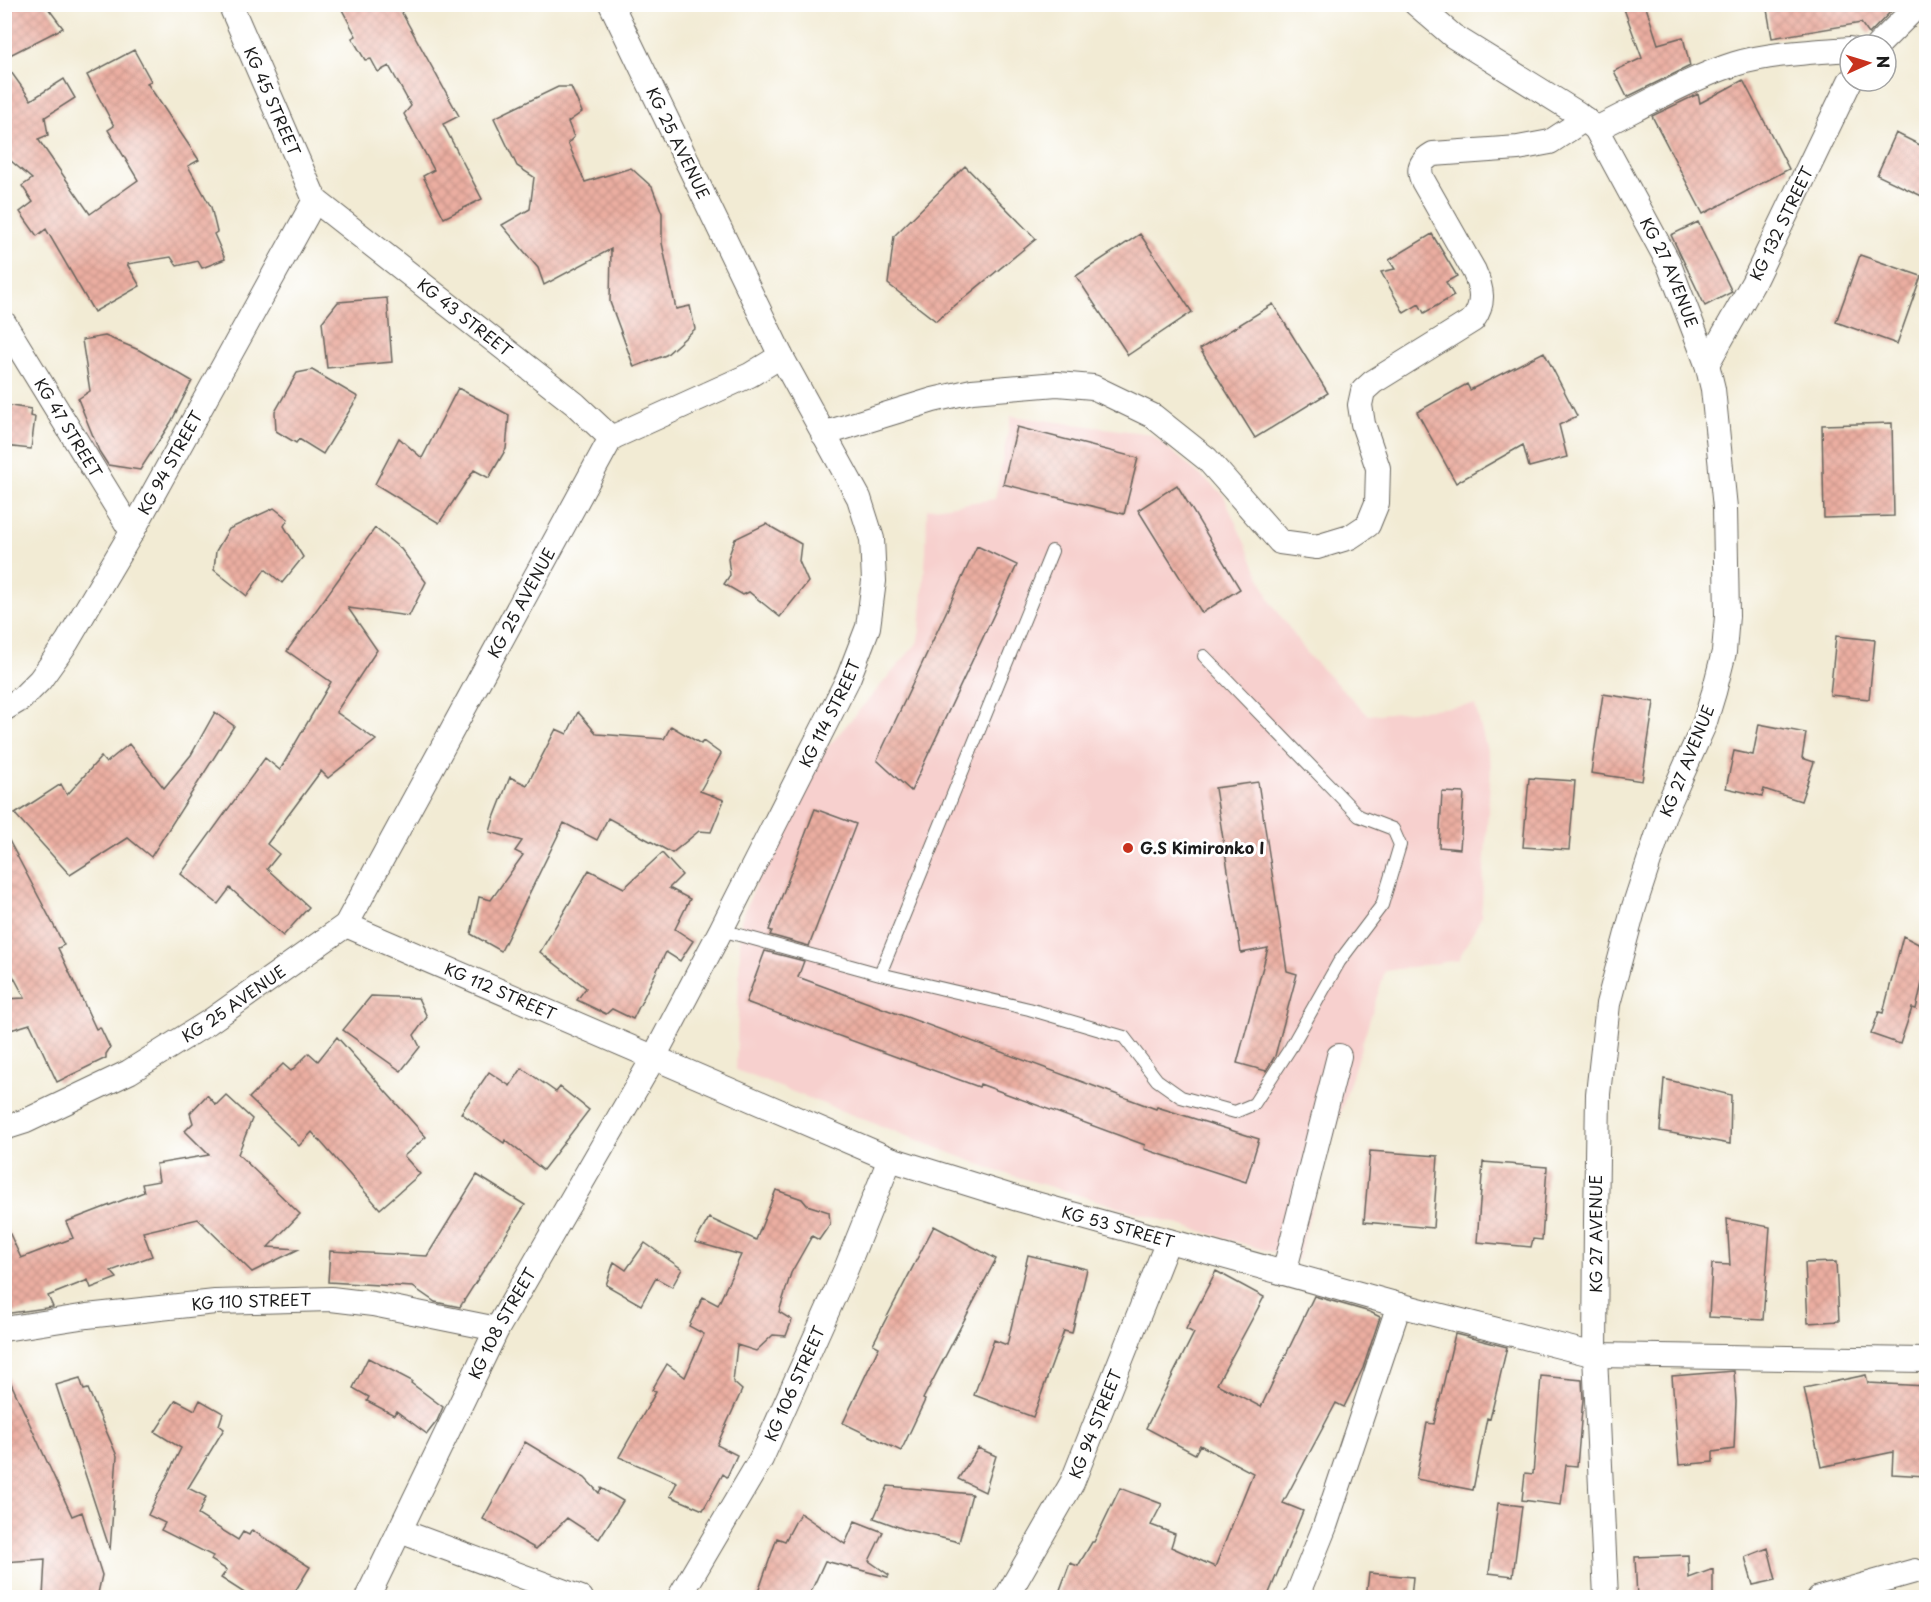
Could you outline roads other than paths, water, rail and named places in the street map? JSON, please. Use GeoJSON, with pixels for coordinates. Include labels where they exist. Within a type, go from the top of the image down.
{"type":"FeatureCollection","features":[{"type":"Feature","properties":{"kind":"street","name":"KG 45 STREET"},"geometry":{"type":"LineString","coordinates":[[230,4],[315,200]]}},
{"type":"Feature","properties":{"kind":"street","name":"KG 25 AVENUE"},"geometry":{"type":"LineString","coordinates":[[611,4],[781,356]]}},
{"type":"Feature","properties":{"kind":"street","name":"KG 27 AVENUE"},"geometry":{"type":"LineString","coordinates":[[1416,4],[1453,36],[1591,124],[1668,262],[1707,364],[1713,389],[1725,508],[1727,616],[1724,652],[1704,725],[1665,812],[1634,907],[1608,1004],[1598,1094],[1596,1355],[1606,1598]]}},
{"type":"Feature","properties":{"kind":"street"},"geometry":{"type":"LineString","coordinates":[[1890,33],[1911,13],[1926,15]]}},
{"type":"Feature","properties":{"kind":"street"},"geometry":{"type":"LineString","coordinates":[[824,434],[933,400],[972,391],[1057,384],[1093,387],[1153,416],[1207,459],[1280,542],[1317,547],[1350,537],[1368,525],[1377,503],[1378,468],[1363,424],[1360,405],[1363,391],[1373,382],[1473,320],[1479,312],[1482,300],[1474,271],[1423,181],[1420,166],[1425,159],[1433,153],[1518,148],[1550,142],[1737,63],[1761,58],[1838,50]]}},
{"type":"Feature","properties":{"kind":"street","name":"KG 132 STREET"},"geometry":{"type":"LineString","coordinates":[[1707,364],[1753,283],[1844,93]]}},
{"type":"Feature","properties":{"kind":"street","name":"KG 43 STREET"},"geometry":{"type":"LineString","coordinates":[[315,200],[574,404],[611,438]]}},
{"type":"Feature","properties":{"kind":"street","name":"KG 94 STREET"},"geometry":{"type":"LineString","coordinates":[[4,709],[21,699],[40,681],[66,642],[132,532],[315,200]]}},
{"type":"Feature","properties":{"kind":"street","name":"KG 47 STREET"},"geometry":{"type":"LineString","coordinates":[[4,323],[132,532]]}},
{"type":"Feature","properties":{"kind":"street","name":"KG 114 STREET"},"geometry":{"type":"LineString","coordinates":[[654,1057],[848,679],[868,627],[874,581],[872,539],[859,498],[781,356]]}},
{"type":"Feature","properties":{"kind":"street"},"geometry":{"type":"LineString","coordinates":[[611,438],[750,375],[781,356]]}},
{"type":"Feature","properties":{"kind":"street","name":"KG 25 AVENUE"},"geometry":{"type":"LineString","coordinates":[[4,1128],[26,1121],[129,1072],[209,1022],[346,925],[611,438]]}},
{"type":"Feature","properties":{"kind":"street","name":"KG 112 STREET"},"geometry":{"type":"LineString","coordinates":[[346,925],[654,1057]]}},
{"type":"Feature","properties":{"kind":"street"},"geometry":{"type":"LineString","coordinates":[[1284,1273],[1339,1056]]}},
{"type":"Feature","properties":{"kind":"street","name":"KG 53 STREET"},"geometry":{"type":"LineString","coordinates":[[654,1057],[890,1159],[1018,1199],[1168,1241],[1399,1305],[1596,1355],[1926,1360]]}},
{"type":"Feature","properties":{"kind":"street","name":"KG 108 STREET"},"geometry":{"type":"LineString","coordinates":[[367,1598],[497,1329],[654,1057]]}},
{"type":"Feature","properties":{"kind":"street","name":"KG 106 STREET"},"geometry":{"type":"LineString","coordinates":[[679,1598],[761,1460],[846,1269],[890,1159]]}},
{"type":"Feature","properties":{"kind":"street","name":"KG 94 STREET"},"geometry":{"type":"LineString","coordinates":[[1006,1598],[1072,1483],[1168,1241]]}},
{"type":"Feature","properties":{"kind":"street","name":"KG 110 STREET"},"geometry":{"type":"LineString","coordinates":[[4,1329],[87,1316],[215,1302],[320,1299],[373,1304],[497,1329]]}},
{"type":"Feature","properties":{"kind":"street"},"geometry":{"type":"LineString","coordinates":[[1296,1598],[1325,1526],[1399,1305]]}},
{"type":"Feature","properties":{"kind":"street"},"geometry":{"type":"LineString","coordinates":[[400,1531],[581,1598]]}},
{"type":"Feature","properties":{"kind":"street"},"geometry":{"type":"LineString","coordinates":[[1819,1598],[1915,1571]]}},
{"type":"Feature","properties":{"kind":"lane"},"geometry":{"type":"LineString","coordinates":[[880,974],[1052,551]]}},
{"type":"Feature","properties":{"kind":"lane"},"geometry":{"type":"LineString","coordinates":[[721,930],[880,974],[1029,1009],[1124,1037],[1157,1080],[1180,1097],[1235,1112],[1254,1104],[1291,1047],[1339,962],[1382,905],[1401,845],[1393,829],[1359,816],[1204,656]]}},
{"type":"Feature","properties":{"kind":"place","name":"G.S Kimironko I"},"geometry":{"type":"Point","coordinates":[1128,848]}}]}
